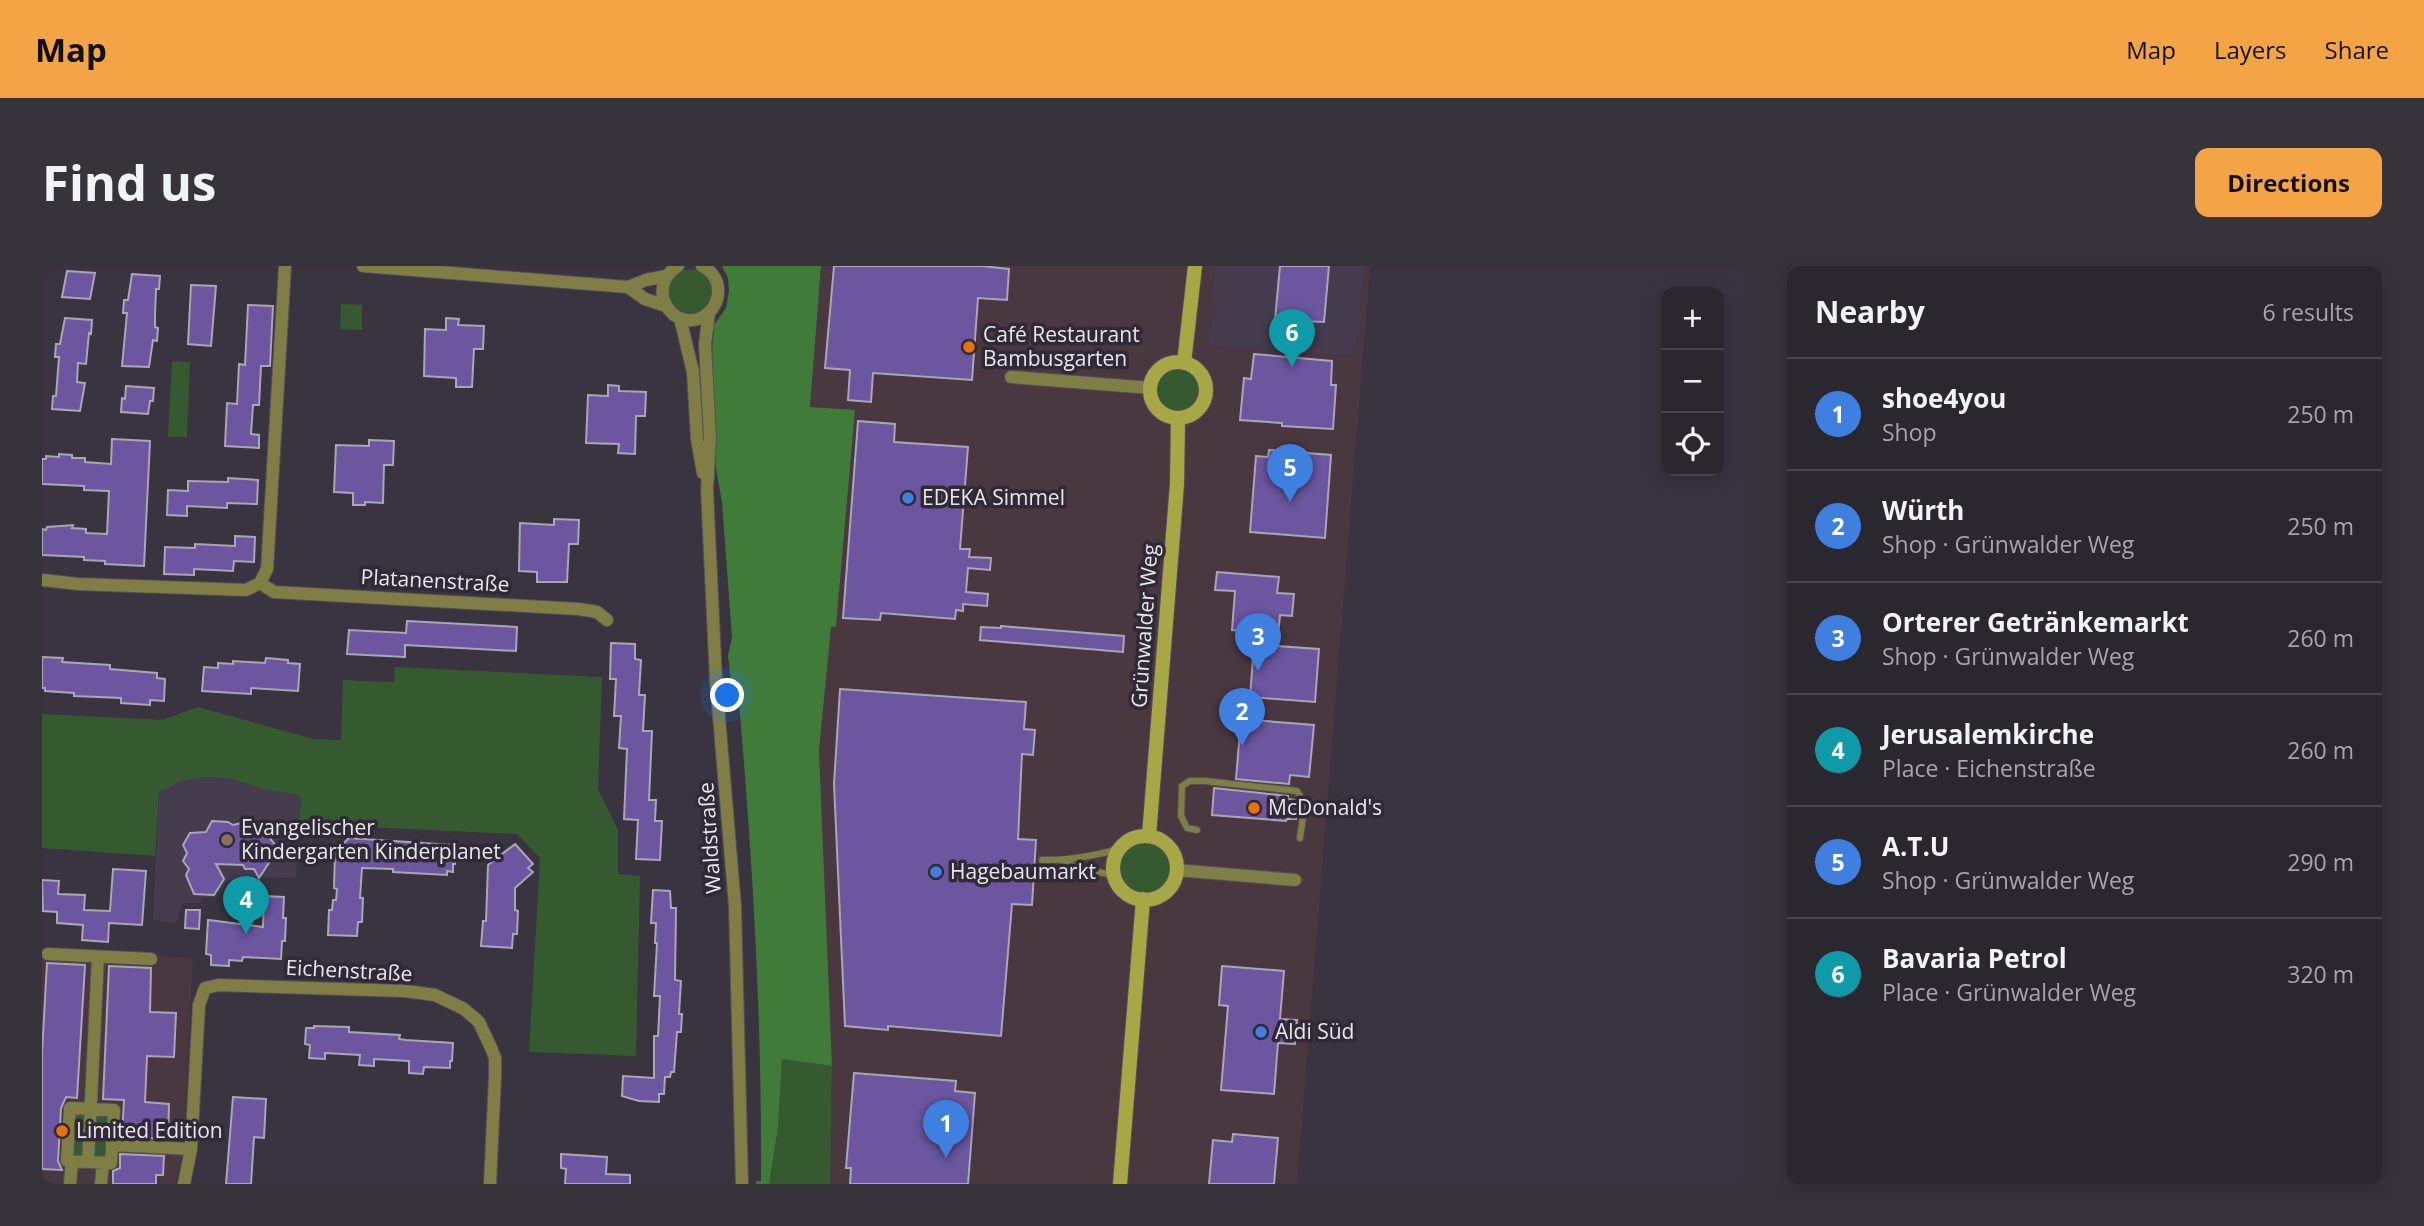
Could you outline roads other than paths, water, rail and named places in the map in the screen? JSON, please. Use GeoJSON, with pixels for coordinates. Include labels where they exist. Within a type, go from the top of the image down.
{"type":"FeatureCollection","features":[{"type":"Feature","properties":{"kind":"main road"},"geometry":{"type":"LineString","coordinates":[[1184,363],[1195,266]]}},
{"type":"Feature","properties":{"kind":"main road"},"geometry":{"type":"LineString","coordinates":[[1184,363],[1199,372],[1204,380],[1206,392],[1203,403],[1188,417],[1169,417],[1155,405],[1151,388],[1153,379],[1166,366],[1184,363]]}},
{"type":"Feature","properties":{"kind":"main road","name":"Grünwalder Weg"},"geometry":{"type":"LineString","coordinates":[[1149,836],[1177,484],[1178,418]]}},
{"type":"Feature","properties":{"kind":"main road"},"geometry":{"type":"LineString","coordinates":[[1149,836],[1166,844],[1172,852],[1176,870],[1175,878],[1167,890],[1160,896],[1143,899],[1125,892],[1114,875],[1113,866],[1119,849],[1132,838],[1149,836]]}},
{"type":"Feature","properties":{"kind":"main road"},"geometry":{"type":"LineString","coordinates":[[1120,1184],[1143,899]]}},
{"type":"Feature","properties":{"kind":"street"},"geometry":{"type":"LineString","coordinates":[[260,583],[267,569],[285,266]]}},
{"type":"Feature","properties":{"kind":"street"},"geometry":{"type":"LineString","coordinates":[[363,266],[495,271],[628,287],[666,276],[678,266]]}},
{"type":"Feature","properties":{"kind":"street","name":"Waldstraße"},"geometry":{"type":"LineString","coordinates":[[704,267],[713,275],[719,294],[709,313],[705,344],[710,439],[707,491],[716,681],[735,906],[742,1184]]}},
{"type":"Feature","properties":{"kind":"street"},"geometry":{"type":"LineString","coordinates":[[666,276],[662,291],[666,306]]}},
{"type":"Feature","properties":{"kind":"street"},"geometry":{"type":"LineString","coordinates":[[628,287],[645,299],[666,306],[680,318],[695,319],[709,313]]}},
{"type":"Feature","properties":{"kind":"street","name":"Waldstraße"},"geometry":{"type":"LineString","coordinates":[[680,318],[693,372],[697,439],[707,491]]}},
{"type":"Feature","properties":{"kind":"street"},"geometry":{"type":"LineString","coordinates":[[1012,377],[1151,388]]}},
{"type":"Feature","properties":{"kind":"street","name":"Platanenstraße"},"geometry":{"type":"LineString","coordinates":[[42,580],[78,584],[246,590],[260,583],[274,592],[579,609],[597,612],[607,620]]}},
{"type":"Feature","properties":{"kind":"street"},"geometry":{"type":"LineString","coordinates":[[1176,870],[1295,880]]}},
{"type":"Feature","properties":{"kind":"street"},"geometry":{"type":"LineString","coordinates":[[48,954],[151,959]]}},
{"type":"Feature","properties":{"kind":"street"},"geometry":{"type":"LineString","coordinates":[[88,1162],[98,957]]}},
{"type":"Feature","properties":{"kind":"street","name":"Eichenstraße"},"geometry":{"type":"LineString","coordinates":[[184,1184],[191,1149],[199,1005],[205,988],[219,985],[405,991],[435,995],[456,1003],[479,1022],[495,1058],[489,1184]]}},
{"type":"Feature","properties":{"kind":"street"},"geometry":{"type":"LineString","coordinates":[[70,1108],[91,1109],[114,1110],[111,1163],[67,1161],[70,1108]]}},
{"type":"Feature","properties":{"kind":"street"},"geometry":{"type":"LineString","coordinates":[[69,1133],[191,1149]]}},
{"type":"Feature","properties":{"kind":"street"},"geometry":{"type":"LineString","coordinates":[[70,1184],[72,1161]]}},
{"type":"Feature","properties":{"kind":"street"},"geometry":{"type":"LineString","coordinates":[[102,1184],[103,1163]]}},
{"type":"Feature","properties":{"kind":"lane"},"geometry":{"type":"LineString","coordinates":[[1197,830],[1187,828],[1181,816],[1182,786],[1190,781],[1297,791],[1303,798],[1300,838]]}},
{"type":"Feature","properties":{"kind":"lane"},"geometry":{"type":"LineString","coordinates":[[1042,860],[1062,861],[1090,857],[1119,849]]}},
{"type":"Feature","properties":{"kind":"lane"},"geometry":{"type":"LineString","coordinates":[[1062,861],[1082,869],[1114,875]]}},
{"type":"Feature","properties":{"kind":"place","name":"Café Restaurant Bambusgarten"},"geometry":{"type":"Point","coordinates":[969,347]}},
{"type":"Feature","properties":{"kind":"place","name":"Bavaria Petrol"},"geometry":{"type":"Point","coordinates":[1292,367]}},
{"type":"Feature","properties":{"kind":"place","name":"EDEKA Simmel"},"geometry":{"type":"Point","coordinates":[908,498]}},
{"type":"Feature","properties":{"kind":"place","name":"A.T.U"},"geometry":{"type":"Point","coordinates":[1290,502]}},
{"type":"Feature","properties":{"kind":"place","name":"Orterer Getränkemarkt"},"geometry":{"type":"Point","coordinates":[1258,671]}},
{"type":"Feature","properties":{"kind":"place","name":"Würth"},"geometry":{"type":"Point","coordinates":[1242,746]}},
{"type":"Feature","properties":{"kind":"place","name":"McDonald's"},"geometry":{"type":"Point","coordinates":[1254,808]}},
{"type":"Feature","properties":{"kind":"place","name":"Evangelischer Kindergarten Kinderplanet"},"geometry":{"type":"Point","coordinates":[227,840]}},
{"type":"Feature","properties":{"kind":"place","name":"Hagebaumarkt"},"geometry":{"type":"Point","coordinates":[936,872]}},
{"type":"Feature","properties":{"kind":"place","name":"Jerusalemkirche"},"geometry":{"type":"Point","coordinates":[246,934]}},
{"type":"Feature","properties":{"kind":"place","name":"Aldi Süd"},"geometry":{"type":"Point","coordinates":[1261,1032]}},
{"type":"Feature","properties":{"kind":"place","name":"Limited Edition"},"geometry":{"type":"Point","coordinates":[62,1131]}},
{"type":"Feature","properties":{"kind":"place","name":"shoe4you"},"geometry":{"type":"Point","coordinates":[946,1158]}}]}
